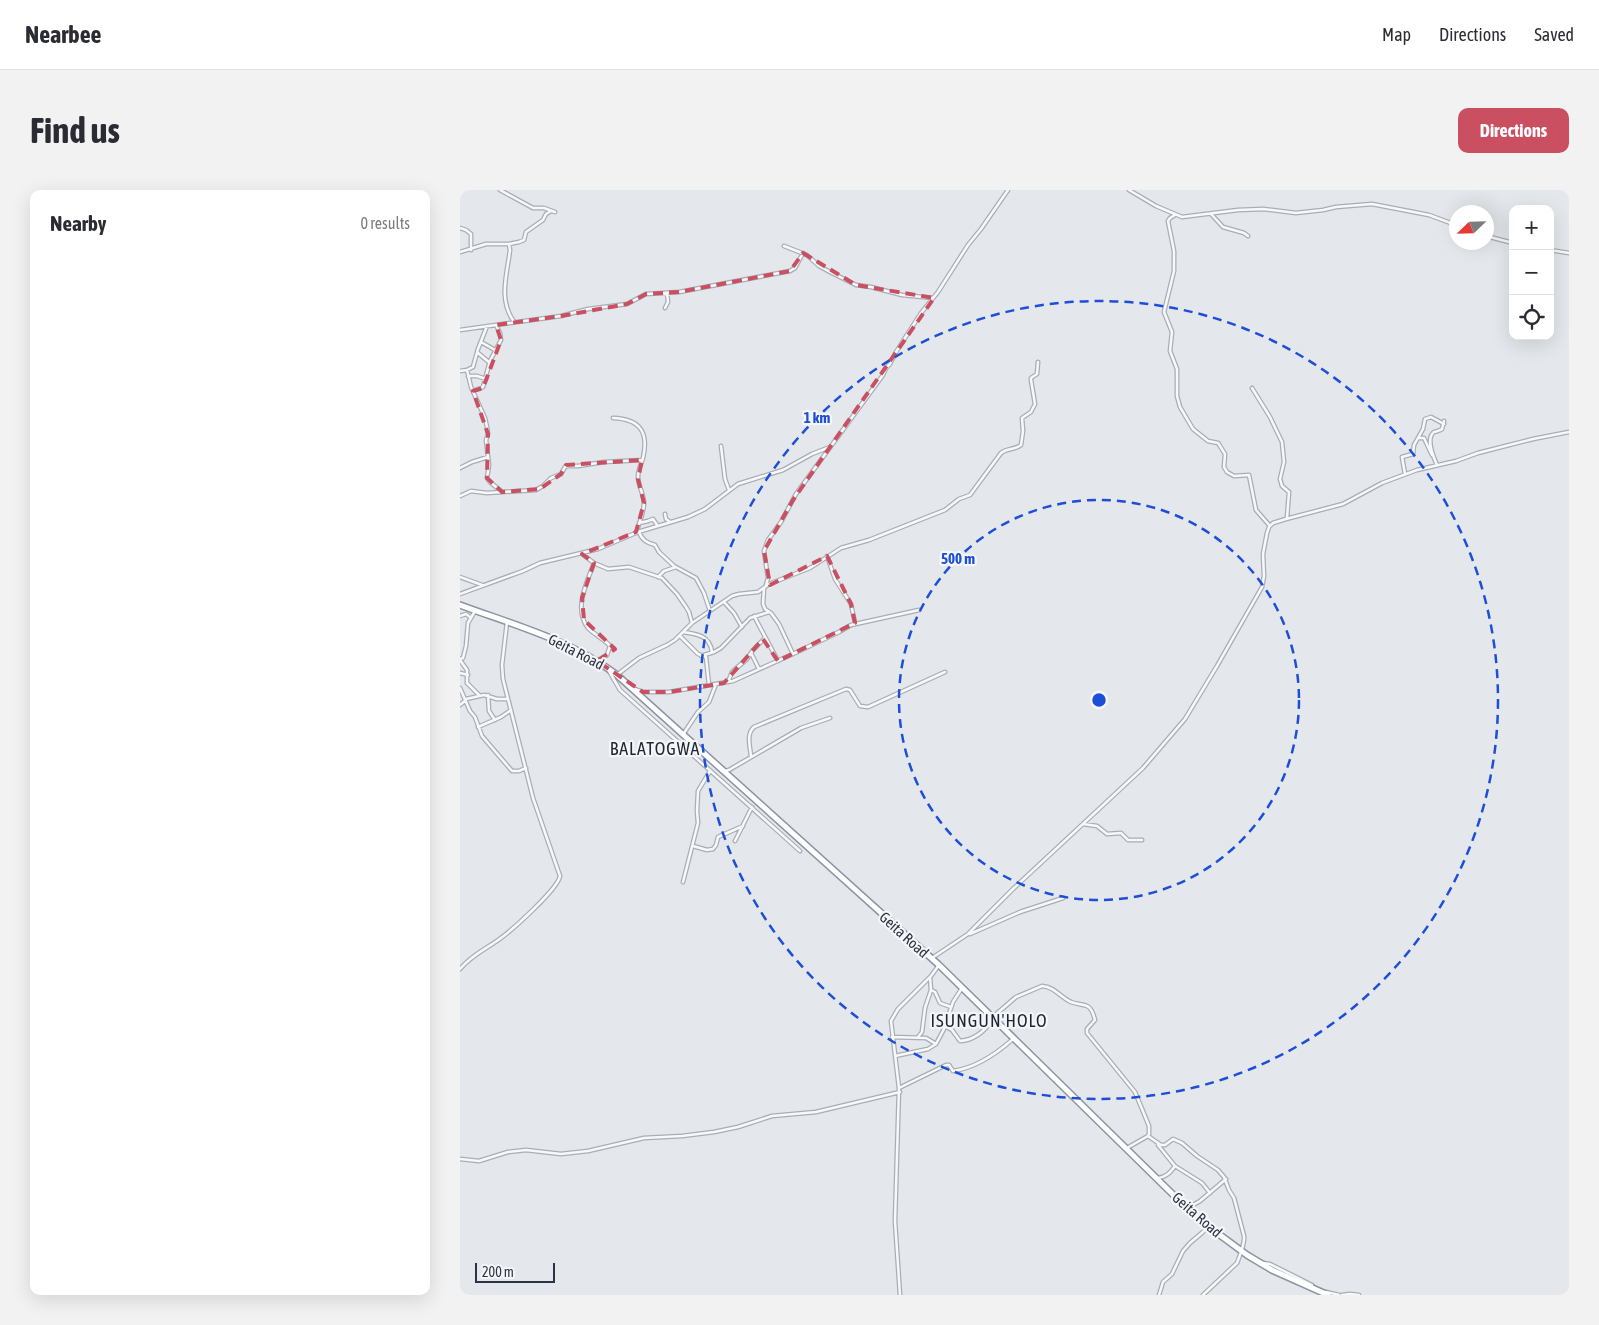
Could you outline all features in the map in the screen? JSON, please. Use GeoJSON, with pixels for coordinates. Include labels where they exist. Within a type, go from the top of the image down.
{"type":"FeatureCollection","features":[{"type":"Feature","properties":{"kind":"highway","name":"Geita Road"},"geometry":{"type":"LineString","coordinates":[[460,605],[536,632],[581,652],[606,666],[939,966],[1187,1208],[1208,1226],[1258,1262],[1328,1295]]}},
{"type":"Feature","properties":{"kind":"street"},"geometry":{"type":"LineString","coordinates":[[460,252],[486,244],[509,244],[524,240],[526,232],[543,220],[546,214],[553,212],[544,208],[533,208],[500,190]]}},
{"type":"Feature","properties":{"kind":"street"},"geometry":{"type":"LineString","coordinates":[[793,654],[779,624],[765,609],[763,604],[768,578],[764,557],[766,545],[792,500],[883,375],[921,313],[934,298],[968,245],[1008,190]]}},
{"type":"Feature","properties":{"kind":"street"},"geometry":{"type":"LineString","coordinates":[[1129,190],[1174,215],[1190,217],[1238,210],[1264,209],[1296,213],[1372,204],[1429,215],[1449,221]]}},
{"type":"Feature","properties":{"kind":"street"},"geometry":{"type":"LineString","coordinates":[[1211,214],[1221,226],[1248,236]]}},
{"type":"Feature","properties":{"kind":"street"},"geometry":{"type":"LineString","coordinates":[[1174,215],[1168,223],[1174,251],[1174,271],[1164,312],[1172,332],[1170,351],[1177,369],[1177,396],[1180,407],[1193,429],[1208,441],[1218,443],[1225,454],[1224,467],[1227,472],[1234,476],[1250,475],[1256,510],[1270,526]]}},
{"type":"Feature","properties":{"kind":"street"},"geometry":{"type":"LineString","coordinates":[[460,228],[471,234],[471,250]]}},
{"type":"Feature","properties":{"kind":"street"},"geometry":{"type":"LineString","coordinates":[[1494,238],[1509,242]]}},
{"type":"Feature","properties":{"kind":"street"},"geometry":{"type":"LineString","coordinates":[[509,244],[504,288],[507,313],[514,322]]}},
{"type":"Feature","properties":{"kind":"street"},"geometry":{"type":"LineString","coordinates":[[784,246],[803,253],[830,272],[856,285],[902,295],[934,298]]}},
{"type":"Feature","properties":{"kind":"street"},"geometry":{"type":"LineString","coordinates":[[1554,251],[1569,253]]}},
{"type":"Feature","properties":{"kind":"street"},"geometry":{"type":"LineString","coordinates":[[460,330],[561,316],[590,308],[627,304],[643,295],[667,293],[790,272],[795,268],[803,253]]}},
{"type":"Feature","properties":{"kind":"street"},"geometry":{"type":"LineString","coordinates":[[665,308],[668,302],[667,293]]}},
{"type":"Feature","properties":{"kind":"street"},"geometry":{"type":"LineString","coordinates":[[473,391],[483,387],[501,337],[496,324]]}},
{"type":"Feature","properties":{"kind":"street"},"geometry":{"type":"LineString","coordinates":[[460,371],[473,367],[487,326]]}},
{"type":"Feature","properties":{"kind":"street"},"geometry":{"type":"LineString","coordinates":[[481,342],[495,350]]}},
{"type":"Feature","properties":{"kind":"street"},"geometry":{"type":"LineString","coordinates":[[477,353],[490,364]]}},
{"type":"Feature","properties":{"kind":"street"},"geometry":{"type":"LineString","coordinates":[[617,675],[639,658],[668,645],[680,636],[692,622],[736,594],[754,594],[765,587],[803,571],[841,548],[869,540],[939,513],[970,494],[1001,453],[1021,445],[1022,418],[1031,412],[1035,404],[1031,378],[1037,374],[1038,362]]}},
{"type":"Feature","properties":{"kind":"street"},"geometry":{"type":"LineString","coordinates":[[466,370],[485,418],[488,432],[486,440],[488,480],[502,492]]}},
{"type":"Feature","properties":{"kind":"street"},"geometry":{"type":"LineString","coordinates":[[468,376],[478,376],[486,380]]}},
{"type":"Feature","properties":{"kind":"street"},"geometry":{"type":"LineString","coordinates":[[1252,388],[1270,417],[1282,442],[1284,462],[1280,479],[1282,486],[1289,492],[1288,518]]}},
{"type":"Feature","properties":{"kind":"street"},"geometry":{"type":"LineString","coordinates":[[1405,474],[1402,457],[1413,454],[1414,445],[1423,429],[1425,419],[1430,417],[1444,423],[1442,429],[1431,436],[1434,458],[1442,464]]}},
{"type":"Feature","properties":{"kind":"street"},"geometry":{"type":"LineString","coordinates":[[613,418],[624,418],[634,423],[643,432],[645,439],[638,474],[644,503],[637,532]]}},
{"type":"Feature","properties":{"kind":"street"},"geometry":{"type":"LineString","coordinates":[[931,959],[968,934],[1143,768],[1185,719],[1199,698],[1262,587],[1264,576],[1263,554],[1270,526],[1288,518],[1343,504],[1373,487],[1405,474],[1533,439],[1569,432]]}},
{"type":"Feature","properties":{"kind":"street"},"geometry":{"type":"LineString","coordinates":[[1417,438],[1424,438],[1437,466]]}},
{"type":"Feature","properties":{"kind":"street"},"geometry":{"type":"LineString","coordinates":[[721,446],[729,490]]}},
{"type":"Feature","properties":{"kind":"street"},"geometry":{"type":"LineString","coordinates":[[460,594],[540,563],[582,554],[607,546],[637,532],[688,517],[705,509],[738,484],[791,466],[812,454],[831,447]]}},
{"type":"Feature","properties":{"kind":"street"},"geometry":{"type":"LineString","coordinates":[[460,468],[488,457]]}},
{"type":"Feature","properties":{"kind":"street"},"geometry":{"type":"LineString","coordinates":[[460,496],[471,491],[487,493],[523,492],[540,489],[551,478],[561,474],[568,466],[642,460]]}},
{"type":"Feature","properties":{"kind":"street"},"geometry":{"type":"LineString","coordinates":[[665,514],[666,519],[670,522]]}},
{"type":"Feature","properties":{"kind":"street"},"geometry":{"type":"LineString","coordinates":[[639,523],[654,518],[658,526]]}},
{"type":"Feature","properties":{"kind":"street"},"geometry":{"type":"LineString","coordinates":[[637,532],[647,543],[655,545],[659,552],[676,567],[696,578],[710,610]]}},
{"type":"Feature","properties":{"kind":"street"},"geometry":{"type":"LineString","coordinates":[[582,554],[594,563],[608,569],[629,567],[662,578],[690,612],[692,622]]}},
{"type":"Feature","properties":{"kind":"street"},"geometry":{"type":"LineString","coordinates":[[827,556],[835,579],[851,604],[855,624]]}},
{"type":"Feature","properties":{"kind":"street"},"geometry":{"type":"LineString","coordinates":[[594,563],[585,585],[582,598],[582,612],[588,628],[610,646],[607,655],[597,661]]}},
{"type":"Feature","properties":{"kind":"street"},"geometry":{"type":"LineString","coordinates":[[658,576],[664,571],[676,567]]}},
{"type":"Feature","properties":{"kind":"street"},"geometry":{"type":"LineString","coordinates":[[460,577],[483,585]]}},
{"type":"Feature","properties":{"kind":"street"},"geometry":{"type":"LineString","coordinates":[[724,601],[742,627]]}},
{"type":"Feature","properties":{"kind":"street"},"geometry":{"type":"LineString","coordinates":[[475,610],[470,617],[464,654],[463,658],[460,659],[467,667],[467,682],[480,695]]}},
{"type":"Feature","properties":{"kind":"street"},"geometry":{"type":"LineString","coordinates":[[632,688],[654,693],[728,682],[742,678],[855,624],[919,610]]}},
{"type":"Feature","properties":{"kind":"street"},"geometry":{"type":"LineString","coordinates":[[701,656],[721,648],[750,618],[769,612]]}},
{"type":"Feature","properties":{"kind":"street"},"geometry":{"type":"LineString","coordinates":[[460,616],[467,614],[470,617]]}},
{"type":"Feature","properties":{"kind":"street"},"geometry":{"type":"LineString","coordinates":[[754,616],[778,661]]}},
{"type":"Feature","properties":{"kind":"street"},"geometry":{"type":"LineString","coordinates":[[460,969],[476,953],[507,932],[548,894],[560,880],[533,798],[502,672],[507,622]]}},
{"type":"Feature","properties":{"kind":"street"},"geometry":{"type":"LineString","coordinates":[[684,632],[703,636],[707,640],[712,652]]}},
{"type":"Feature","properties":{"kind":"street"},"geometry":{"type":"LineString","coordinates":[[680,636],[701,656],[706,657],[709,685]]}},
{"type":"Feature","properties":{"kind":"street"},"geometry":{"type":"LineString","coordinates":[[728,682],[732,672],[747,659],[765,638]]}},
{"type":"Feature","properties":{"kind":"street"},"geometry":{"type":"LineString","coordinates":[[751,653],[759,670]]}},
{"type":"Feature","properties":{"kind":"street"},"geometry":{"type":"LineString","coordinates":[[606,666],[620,690],[800,851]]}},
{"type":"Feature","properties":{"kind":"street"},"geometry":{"type":"LineString","coordinates":[[751,756],[749,736],[754,727],[846,689],[850,690],[860,706],[868,707],[945,672]]}},
{"type":"Feature","properties":{"kind":"street"},"geometry":{"type":"LineString","coordinates":[[460,673],[468,675]]}},
{"type":"Feature","properties":{"kind":"street"},"geometry":{"type":"LineString","coordinates":[[682,733],[698,712],[709,702],[716,684]]}},
{"type":"Feature","properties":{"kind":"street"},"geometry":{"type":"LineString","coordinates":[[460,688],[482,736],[512,771],[526,768]]}},
{"type":"Feature","properties":{"kind":"street"},"geometry":{"type":"LineString","coordinates":[[460,706],[466,699],[480,695],[488,695],[497,699],[508,699]]}},
{"type":"Feature","properties":{"kind":"street"},"geometry":{"type":"LineString","coordinates":[[488,695],[489,711],[495,720]]}},
{"type":"Feature","properties":{"kind":"street"},"geometry":{"type":"LineString","coordinates":[[478,727],[505,715],[511,710]]}},
{"type":"Feature","properties":{"kind":"street"},"geometry":{"type":"LineString","coordinates":[[724,771],[729,770],[801,728],[830,718]]}},
{"type":"Feature","properties":{"kind":"street"},"geometry":{"type":"LineString","coordinates":[[683,882],[698,823],[698,790],[710,771]]}},
{"type":"Feature","properties":{"kind":"street"},"geometry":{"type":"LineString","coordinates":[[735,841],[752,808]]}},
{"type":"Feature","properties":{"kind":"street"},"geometry":{"type":"LineString","coordinates":[[1084,824],[1097,826],[1107,834],[1121,833],[1128,840],[1142,840]]}},
{"type":"Feature","properties":{"kind":"street"},"geometry":{"type":"LineString","coordinates":[[693,846],[708,850],[713,849],[718,837],[742,826]]}},
{"type":"Feature","properties":{"kind":"street"},"geometry":{"type":"LineString","coordinates":[[968,934],[1020,912],[1063,898]]}},
{"type":"Feature","properties":{"kind":"street"},"geometry":{"type":"LineString","coordinates":[[900,1295],[894,1222],[900,1092],[892,1037],[892,1021],[895,1012],[939,966]]}},
{"type":"Feature","properties":{"kind":"street"},"geometry":{"type":"LineString","coordinates":[[918,1037],[922,1032],[925,1008],[931,990],[930,977]]}},
{"type":"Feature","properties":{"kind":"street"},"geometry":{"type":"LineString","coordinates":[[945,1026],[952,1030],[960,1041],[978,1035],[987,1027],[992,1018],[1016,997],[1042,986],[1047,986],[1066,1000],[1088,1006],[1095,1018],[1094,1022],[1087,1029],[1087,1033],[1135,1092],[1149,1126],[1150,1134],[1148,1136],[1125,1148]]}},
{"type":"Feature","properties":{"kind":"street"},"geometry":{"type":"LineString","coordinates":[[895,1056],[928,1049],[936,1044],[945,1026],[951,1007],[962,988]]}},
{"type":"Feature","properties":{"kind":"street"},"geometry":{"type":"LineString","coordinates":[[931,990],[935,992],[940,1003],[951,1007]]}},
{"type":"Feature","properties":{"kind":"street"},"geometry":{"type":"LineString","coordinates":[[892,1037],[918,1037],[931,1040],[936,1044]]}},
{"type":"Feature","properties":{"kind":"street"},"geometry":{"type":"LineString","coordinates":[[899,1088],[946,1065],[949,1065],[953,1071],[971,1068],[1013,1039]]}},
{"type":"Feature","properties":{"kind":"street"},"geometry":{"type":"LineString","coordinates":[[460,1159],[479,1161],[508,1152],[526,1150],[561,1154],[588,1152],[644,1138],[714,1132],[772,1116],[816,1112],[900,1092]]}},
{"type":"Feature","properties":{"kind":"street"},"geometry":{"type":"LineString","coordinates":[[1148,1136],[1163,1146],[1173,1139],[1178,1140],[1218,1170],[1226,1179],[1229,1190],[1234,1198],[1244,1236],[1241,1251],[1237,1263],[1203,1295]]}},
{"type":"Feature","properties":{"kind":"street"},"geometry":{"type":"LineString","coordinates":[[1156,1142],[1175,1166],[1202,1183],[1210,1193]]}},
{"type":"Feature","properties":{"kind":"street"},"geometry":{"type":"LineString","coordinates":[[1156,1178],[1168,1174],[1175,1166]]}},
{"type":"Feature","properties":{"kind":"street"},"geometry":{"type":"LineString","coordinates":[[1187,1208],[1192,1207],[1226,1179]]}},
{"type":"Feature","properties":{"kind":"street"},"geometry":{"type":"LineString","coordinates":[[1159,1295],[1163,1282],[1172,1274],[1183,1251],[1208,1226]]}},
{"type":"Feature","properties":{"kind":"street"},"geometry":{"type":"LineString","coordinates":[[1258,1262],[1266,1262],[1321,1290],[1341,1295],[1359,1295]]}},
{"type":"Feature","properties":{"kind":"highlighted area"},"geometry":{"type":"Polygon","coordinates":[[[803,253],[856,285],[934,298],[793,500],[764,551],[770,585],[827,556],[851,604],[855,623],[778,661],[763,639],[724,683],[669,692],[643,692],[597,661],[615,649],[584,620],[582,598],[594,563],[582,554],[636,532],[644,503],[638,479],[642,460],[566,465],[561,474],[540,489],[502,492],[487,478],[488,434],[473,391],[483,388],[501,340],[496,325],[627,304],[646,294],[679,292],[790,271],[803,253]]]}},
{"type":"Feature","properties":{"kind":"district","name":"BALATOGWA"},"geometry":{"type":"Point","coordinates":[655,749]}},
{"type":"Feature","properties":{"kind":"district","name":"ISUNGUN'HOLO"},"geometry":{"type":"Point","coordinates":[989,1021]}}]}
